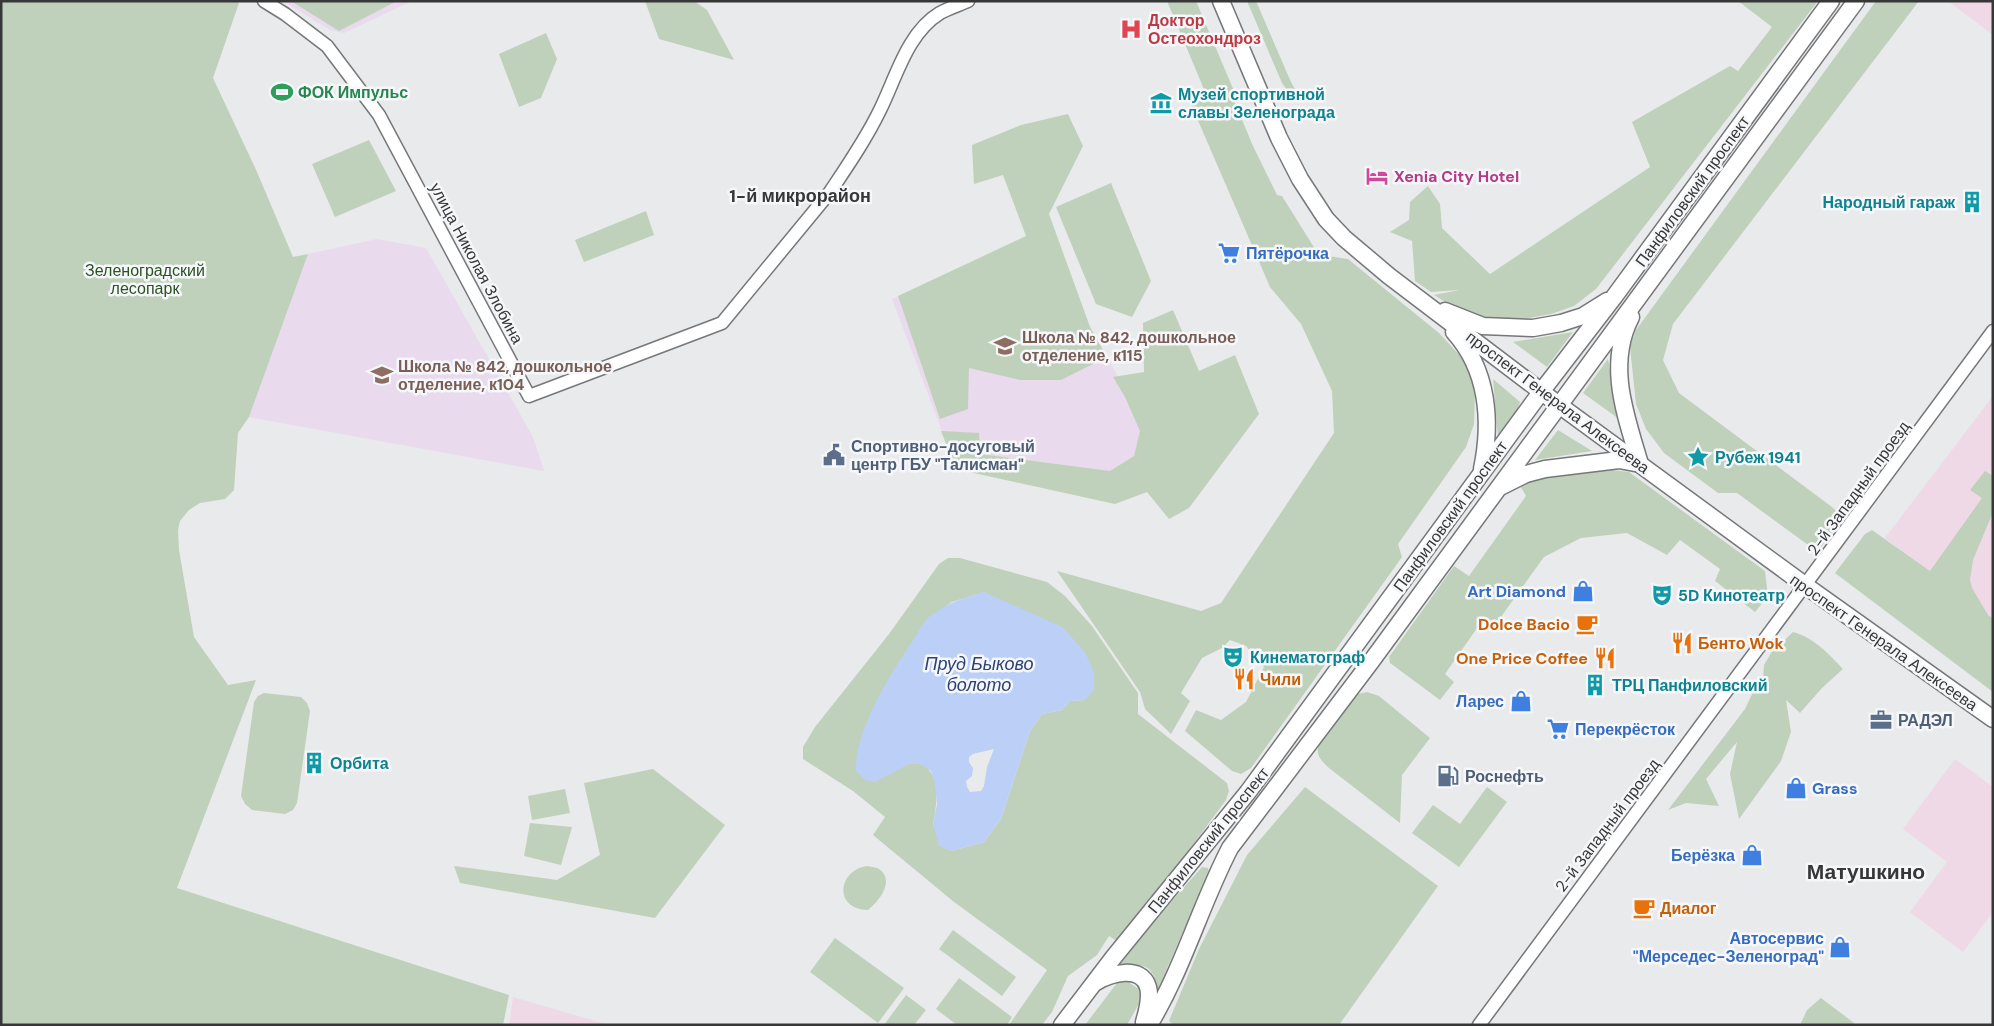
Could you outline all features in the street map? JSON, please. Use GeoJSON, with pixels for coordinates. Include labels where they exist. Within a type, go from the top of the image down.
{"type":"FeatureCollection","features":[{"type":"Feature","properties":{"kind":"main road","name":"проспект Генерала Алексеева"},"geometry":{"type":"LineString","coordinates":[[1221,1],[1279,138],[1300,179],[1326,219],[1344,238],[1389,276],[1541,392],[1806,586],[1993,719]]}},
{"type":"Feature","properties":{"kind":"main road","name":"Панфиловский проспект"},"geometry":{"type":"LineString","coordinates":[[1062,1025],[1092,985],[1248,792],[1831,1]]}},
{"type":"Feature","properties":{"kind":"main road","name":"Панфиловский проспект"},"geometry":{"type":"LineString","coordinates":[[1149,1025],[1174,979],[1215,877],[1230,848],[1376,655],[1856,1]]}},
{"type":"Feature","properties":{"kind":"main road"},"geometry":{"type":"LineString","coordinates":[[1500,486],[1526,474],[1545,469],[1619,460],[1640,464],[1622,401],[1618,364],[1621,342],[1630,319],[1666,259]]}},
{"type":"Feature","properties":{"kind":"main road"},"geometry":{"type":"LineString","coordinates":[[1426,304],[1483,326],[1533,328],[1561,323],[1583,316],[1614,297]]}},
{"type":"Feature","properties":{"kind":"main road"},"geometry":{"type":"LineString","coordinates":[[1426,304],[1456,334],[1474,358],[1484,393],[1488,429],[1481,474]]}},
{"type":"Feature","properties":{"kind":"main road"},"geometry":{"type":"LineString","coordinates":[[1092,985],[1110,975],[1119,973],[1139,976],[1146,982],[1148,988],[1149,1001],[1144,1025]]}},
{"type":"Feature","properties":{"kind":"street","name":"улица Николая Злобина"},"geometry":{"type":"LineString","coordinates":[[264,1],[328,46],[379,115],[529,396],[722,323],[830,192],[862,144],[882,108],[894,76],[918,34],[939,14],[968,1]]}},
{"type":"Feature","properties":{"kind":"street","name":"2-й Западный проезд"},"geometry":{"type":"LineString","coordinates":[[1479,1025],[1993,331]]}},
{"type":"Feature","properties":{"kind":"shaded area"},"geometry":{"type":"Polygon","coordinates":[[[283,1],[412,1],[344,33],[330,30],[283,1]]]}},
{"type":"Feature","properties":{"kind":"shaded area"},"geometry":{"type":"Polygon","coordinates":[[[1948,1],[1993,1],[1993,35],[1948,1]]]}},
{"type":"Feature","properties":{"kind":"shaded area","name":"Школа № 842, дошкольное отделение, к115"},"geometry":{"type":"Polygon","coordinates":[[[1052,225],[1090,327],[1155,442],[1125,488],[948,447],[892,299],[1052,225]]]}},
{"type":"Feature","properties":{"kind":"shaded area","name":"Школа № 842, дошкольное отделение, к104"},"geometry":{"type":"Polygon","coordinates":[[[377,239],[426,248],[533,437],[544,471],[249,417],[308,254],[377,239]]]}},
{"type":"Feature","properties":{"kind":"shaded area"},"geometry":{"type":"Polygon","coordinates":[[[1993,396],[1993,618],[1885,538],[1993,396]]]}},
{"type":"Feature","properties":{"kind":"shaded area"},"geometry":{"type":"Polygon","coordinates":[[[1955,759],[1993,787],[1993,912],[1963,952],[1910,912],[1947,862],[1903,829],[1955,759]]]}},
{"type":"Feature","properties":{"kind":"shaded area"},"geometry":{"type":"Polygon","coordinates":[[[513,997],[609,1025],[509,1025],[513,997]]]}},
{"type":"Feature","properties":{"kind":"green space","name":"Зеленоградский лесопарк"},"geometry":{"type":"Polygon","coordinates":[[[1,1],[236,1],[239,3],[213,78],[257,172],[293,257],[308,254],[249,417],[238,433],[234,490],[225,499],[200,503],[189,510],[180,521],[178,530],[179,550],[194,637],[228,685],[256,680],[177,888],[509,995],[503,1025],[1,1025],[1,1]]]}},
{"type":"Feature","properties":{"kind":"green space"},"geometry":{"type":"Polygon","coordinates":[[[291,1],[397,1],[339,31],[291,1]]]}},
{"type":"Feature","properties":{"kind":"green space"},"geometry":{"type":"Polygon","coordinates":[[[645,1],[694,1],[707,10],[734,60],[659,39],[645,1]]]}},
{"type":"Feature","properties":{"kind":"green space"},"geometry":{"type":"Polygon","coordinates":[[[1167,1],[1196,1],[1237,98],[1235,103],[1253,146],[1277,195],[1282,196],[1315,249],[1328,256],[1348,259],[1439,333],[1466,362],[1475,393],[1474,424],[1466,447],[1398,544],[1402,557],[1251,768],[1241,774],[1232,771],[1185,731],[1196,710],[1221,720],[1246,702],[1264,667],[1246,646],[1230,640],[1222,648],[1202,658],[1181,693],[1190,701],[1171,734],[1145,709],[1140,692],[1057,571],[1201,611],[1221,603],[1334,433],[1332,391],[1301,324],[1270,287],[1190,102],[1206,94],[1167,1]]]}},
{"type":"Feature","properties":{"kind":"green space"},"geometry":{"type":"Polygon","coordinates":[[[1247,1],[1256,1],[1291,82],[1300,98],[1294,100],[1282,83],[1247,1]]]}},
{"type":"Feature","properties":{"kind":"green space"},"geometry":{"type":"Polygon","coordinates":[[[1738,1],[1818,1],[1596,289],[1574,306],[1551,314],[1507,322],[1472,319],[1434,295],[1459,290],[1431,292],[1415,281],[1412,241],[1390,232],[1409,220],[1410,202],[1428,186],[1440,204],[1442,228],[1490,274],[1650,167],[1632,122],[1730,66],[1738,71],[1772,27],[1738,1]]]}},
{"type":"Feature","properties":{"kind":"green space"},"geometry":{"type":"Polygon","coordinates":[[[1876,1],[1919,1],[1673,324],[1663,360],[1679,393],[1832,507],[1843,518],[1821,547],[1815,550],[1737,493],[1718,493],[1664,453],[1646,429],[1636,404],[1630,347],[1636,330],[1876,1]]]}},
{"type":"Feature","properties":{"kind":"green space"},"geometry":{"type":"Polygon","coordinates":[[[546,33],[557,59],[541,98],[519,107],[499,54],[546,33]]]}},
{"type":"Feature","properties":{"kind":"green space"},"geometry":{"type":"Polygon","coordinates":[[[1068,114],[1083,146],[1049,214],[1090,327],[1107,357],[1061,380],[1020,380],[969,368],[968,409],[940,419],[898,296],[1026,236],[1003,175],[974,184],[972,145],[1021,125],[1068,114]]]}},
{"type":"Feature","properties":{"kind":"green space"},"geometry":{"type":"Polygon","coordinates":[[[369,140],[396,191],[335,217],[312,164],[369,140]]]}},
{"type":"Feature","properties":{"kind":"green space"},"geometry":{"type":"Polygon","coordinates":[[[1111,183],[1151,281],[1132,317],[1096,304],[1056,207],[1111,183]]]}},
{"type":"Feature","properties":{"kind":"green space"},"geometry":{"type":"Polygon","coordinates":[[[646,211],[654,235],[584,262],[575,240],[646,211]]]}},
{"type":"Feature","properties":{"kind":"green space"},"geometry":{"type":"Polygon","coordinates":[[[1173,310],[1199,371],[1235,355],[1259,414],[1189,508],[1169,519],[1147,492],[1115,504],[956,469],[941,431],[979,433],[980,454],[1110,471],[1134,456],[1140,431],[1125,397],[1113,377],[1144,372],[1143,323],[1173,310]]]}},
{"type":"Feature","properties":{"kind":"green space"},"geometry":{"type":"Polygon","coordinates":[[[1573,332],[1547,367],[1513,342],[1573,332]]]}},
{"type":"Feature","properties":{"kind":"green space"},"geometry":{"type":"Polygon","coordinates":[[[1608,359],[1619,419],[1583,393],[1608,359]]]}},
{"type":"Feature","properties":{"kind":"green space"},"geometry":{"type":"Polygon","coordinates":[[[1493,379],[1520,402],[1518,409],[1498,438],[1493,379]]]}},
{"type":"Feature","properties":{"kind":"green space"},"geometry":{"type":"Polygon","coordinates":[[[1558,430],[1592,451],[1535,460],[1558,430]]]}},
{"type":"Feature","properties":{"kind":"green space"},"geometry":{"type":"Polygon","coordinates":[[[1604,469],[1629,472],[1765,571],[1768,596],[1755,612],[1715,581],[1720,569],[1680,540],[1667,555],[1627,533],[1581,538],[1544,557],[1493,628],[1482,621],[1445,674],[1454,682],[1440,700],[1390,663],[1389,657],[1454,566],[1469,576],[1526,496],[1518,482],[1604,469]]]}},
{"type":"Feature","properties":{"kind":"green space"},"geometry":{"type":"Polygon","coordinates":[[[1985,471],[1993,476],[1993,512],[1973,560],[1970,580],[1972,588],[1988,615],[1993,618],[1993,692],[1835,573],[1865,534],[1872,530],[1930,571],[1982,498],[1970,490],[1985,471]]]}},
{"type":"Feature","properties":{"kind":"green space"},"geometry":{"type":"Polygon","coordinates":[[[948,558],[960,558],[1047,582],[1065,596],[1092,626],[1138,693],[1138,714],[1227,783],[1229,791],[1226,800],[1120,943],[1109,936],[1097,955],[1068,976],[1052,1012],[1042,1025],[1009,1025],[1047,970],[954,902],[873,835],[885,817],[853,791],[803,759],[803,747],[815,727],[889,634],[939,564],[948,558]],[[984,592],[952,602],[927,619],[908,764],[920,764],[927,768],[932,775],[936,791],[933,825],[951,851],[984,842],[1001,819],[1030,731],[1042,714],[1062,710],[1070,701],[1085,700],[984,592]]]}},
{"type":"Feature","properties":{"kind":"green space"},"geometry":{"type":"Polygon","coordinates":[[[1793,632],[1814,642],[1843,669],[1822,688],[1800,713],[1786,700],[1791,732],[1781,761],[1739,819],[1730,774],[1737,742],[1706,779],[1719,806],[1686,803],[1668,810],[1745,709],[1753,692],[1763,679],[1764,665],[1771,653],[1793,632]]]}},
{"type":"Feature","properties":{"kind":"green space"},"geometry":{"type":"Polygon","coordinates":[[[1367,692],[1379,696],[1430,738],[1402,775],[1400,823],[1329,768],[1318,754],[1320,743],[1336,721],[1358,694],[1367,692]]]}},
{"type":"Feature","properties":{"kind":"green space"},"geometry":{"type":"Polygon","coordinates":[[[264,693],[301,697],[307,703],[310,711],[297,803],[293,810],[285,814],[252,810],[245,804],[241,796],[254,702],[258,696],[264,693]]]}},
{"type":"Feature","properties":{"kind":"green space"},"geometry":{"type":"Polygon","coordinates":[[[653,769],[725,825],[655,918],[460,883],[454,866],[557,880],[600,855],[584,783],[653,769]]]}},
{"type":"Feature","properties":{"kind":"green space"},"geometry":{"type":"Polygon","coordinates":[[[1305,787],[1438,886],[1339,1025],[1173,1025],[1169,1021],[1199,949],[1247,855],[1305,787]]]}},
{"type":"Feature","properties":{"kind":"green space"},"geometry":{"type":"Polygon","coordinates":[[[1487,787],[1507,802],[1459,867],[1412,833],[1433,805],[1460,824],[1487,787]]]}},
{"type":"Feature","properties":{"kind":"green space"},"geometry":{"type":"Polygon","coordinates":[[[565,789],[570,813],[532,820],[528,796],[565,789]]]}},
{"type":"Feature","properties":{"kind":"green space"},"geometry":{"type":"Polygon","coordinates":[[[530,823],[572,827],[561,865],[524,856],[530,823]]]}},
{"type":"Feature","properties":{"kind":"green space"},"geometry":{"type":"Polygon","coordinates":[[[867,866],[879,869],[886,879],[884,891],[868,910],[857,908],[849,903],[845,897],[844,889],[845,881],[850,874],[857,869],[867,866]]]}},
{"type":"Feature","properties":{"kind":"green space"},"geometry":{"type":"Polygon","coordinates":[[[1202,867],[1208,868],[1209,872],[1158,989],[1153,974],[1146,967],[1120,964],[1202,867]]]}},
{"type":"Feature","properties":{"kind":"green space"},"geometry":{"type":"Polygon","coordinates":[[[953,930],[1016,977],[1002,996],[939,949],[953,930]]]}},
{"type":"Feature","properties":{"kind":"green space"},"geometry":{"type":"Polygon","coordinates":[[[835,938],[904,988],[878,1023],[810,972],[835,938]]]}},
{"type":"Feature","properties":{"kind":"green space"},"geometry":{"type":"Polygon","coordinates":[[[959,978],[1012,1017],[1007,1025],[957,1025],[936,1009],[959,978]]]}},
{"type":"Feature","properties":{"kind":"green space"},"geometry":{"type":"Polygon","coordinates":[[[1127,981],[1140,990],[1140,1002],[1127,1025],[1085,1025],[1117,983],[1127,981]]]}},
{"type":"Feature","properties":{"kind":"green space"},"geometry":{"type":"Polygon","coordinates":[[[906,995],[926,1010],[914,1025],[884,1025],[906,995]]]}},
{"type":"Feature","properties":{"kind":"green space"},"geometry":{"type":"Polygon","coordinates":[[[1821,998],[1854,1023],[1854,1025],[1800,1025],[1807,1010],[1821,998]]]}},
{"type":"Feature","properties":{"kind":"water","name":"Пруд Быково болото"},"geometry":{"type":"Polygon","coordinates":[[[984,592],[1062,627],[1085,652],[1094,673],[1094,690],[1085,700],[1070,701],[1062,710],[1042,714],[1030,731],[1001,819],[984,842],[951,851],[939,846],[933,825],[937,804],[935,784],[931,771],[920,764],[909,764],[875,782],[865,780],[856,771],[857,756],[861,739],[875,704],[924,622],[955,601],[984,592]],[[994,749],[973,754],[969,757],[969,762],[973,768],[972,776],[966,781],[970,792],[981,791],[984,786],[987,767],[994,749]]]}},
{"type":"Feature","properties":{"kind":"place","name":"Доктор Остеохондроз"},"geometry":{"type":"Point","coordinates":[1131,29]}},
{"type":"Feature","properties":{"kind":"place","name":"ФОК Импульс"},"geometry":{"type":"Point","coordinates":[282,92]}},
{"type":"Feature","properties":{"kind":"place","name":"Музей спортивной славы Зеленограда"},"geometry":{"type":"Point","coordinates":[1161,103]}},
{"type":"Feature","properties":{"kind":"place","name":"Xenia City Hotel"},"geometry":{"type":"Point","coordinates":[1377,176]}},
{"type":"Feature","properties":{"kind":"place","name":"Народный гараж"},"geometry":{"type":"Point","coordinates":[1972,202]}},
{"type":"Feature","properties":{"kind":"place","name":"Пятёрочка"},"geometry":{"type":"Point","coordinates":[1229,253]}},
{"type":"Feature","properties":{"kind":"place","name":"Школа № 842, дошкольное отделение, к115"},"geometry":{"type":"Point","coordinates":[1005,346]}},
{"type":"Feature","properties":{"kind":"place","name":"Школа № 842, дошкольное отделение, к104"},"geometry":{"type":"Point","coordinates":[382,375]}},
{"type":"Feature","properties":{"kind":"place","name":"Спортивно-досуговый центр ГБУ \"Талисман\""},"geometry":{"type":"Point","coordinates":[834,455]}},
{"type":"Feature","properties":{"kind":"place","name":"Рубеж 1941"},"geometry":{"type":"Point","coordinates":[1698,457]}},
{"type":"Feature","properties":{"kind":"place","name":"Art Diamond"},"geometry":{"type":"Point","coordinates":[1583,591]}},
{"type":"Feature","properties":{"kind":"place","name":"5D Кинотеатр"},"geometry":{"type":"Point","coordinates":[1662,595]}},
{"type":"Feature","properties":{"kind":"place","name":"Dolce Bacio"},"geometry":{"type":"Point","coordinates":[1587,624]}},
{"type":"Feature","properties":{"kind":"place","name":"Бенто Wok"},"geometry":{"type":"Point","coordinates":[1682,643]}},
{"type":"Feature","properties":{"kind":"place","name":"Кинематограф"},"geometry":{"type":"Point","coordinates":[1233,657]}},
{"type":"Feature","properties":{"kind":"place","name":"One Price Coffee"},"geometry":{"type":"Point","coordinates":[1605,658]}},
{"type":"Feature","properties":{"kind":"place","name":"Чили"},"geometry":{"type":"Point","coordinates":[1244,679]}},
{"type":"Feature","properties":{"kind":"place","name":"ТРЦ Панфиловский"},"geometry":{"type":"Point","coordinates":[1595,685]}},
{"type":"Feature","properties":{"kind":"place","name":"Ларес"},"geometry":{"type":"Point","coordinates":[1521,701]}},
{"type":"Feature","properties":{"kind":"place","name":"РАДЭЛ"},"geometry":{"type":"Point","coordinates":[1881,720]}},
{"type":"Feature","properties":{"kind":"place","name":"Перекрёсток"},"geometry":{"type":"Point","coordinates":[1558,729]}},
{"type":"Feature","properties":{"kind":"place","name":"Орбита"},"geometry":{"type":"Point","coordinates":[314,763]}},
{"type":"Feature","properties":{"kind":"place","name":"Роснефть"},"geometry":{"type":"Point","coordinates":[1448,776]}},
{"type":"Feature","properties":{"kind":"place","name":"Grass"},"geometry":{"type":"Point","coordinates":[1796,788]}},
{"type":"Feature","properties":{"kind":"place","name":"Берёзка"},"geometry":{"type":"Point","coordinates":[1752,855]}},
{"type":"Feature","properties":{"kind":"place","name":"Диалог"},"geometry":{"type":"Point","coordinates":[1644,908]}},
{"type":"Feature","properties":{"kind":"place","name":"Автосервис \"Мерседес-Зеленоград\""},"geometry":{"type":"Point","coordinates":[1840,947]}},
{"type":"Feature","properties":{"kind":"district","name":"1-й микрорайон"},"geometry":{"type":"Point","coordinates":[800,196]}},
{"type":"Feature","properties":{"kind":"district","name":"Матушкино"},"geometry":{"type":"Point","coordinates":[1866,872]}}]}
